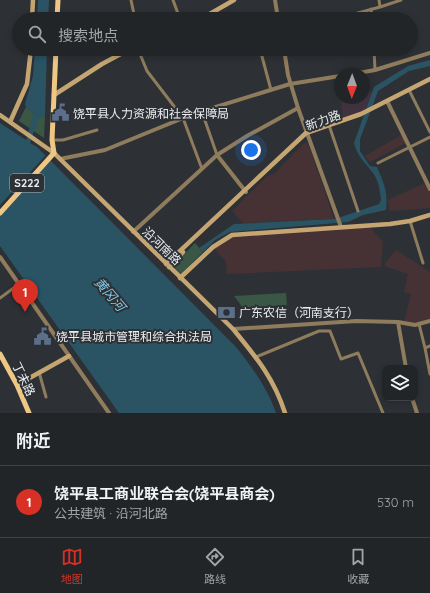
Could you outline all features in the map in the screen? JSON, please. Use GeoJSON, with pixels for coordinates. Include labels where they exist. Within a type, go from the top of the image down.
{"type":"FeatureCollection","features":[{"type":"Feature","properties":{"kind":"main road"},"geometry":{"type":"LineString","coordinates":[[32,12],[33,0]]}},
{"type":"Feature","properties":{"kind":"main road"},"geometry":{"type":"LineString","coordinates":[[57,12],[58,0]]}},
{"type":"Feature","properties":{"kind":"main road"},"geometry":{"type":"LineString","coordinates":[[213,12],[234,0]]}},
{"type":"Feature","properties":{"kind":"main road"},"geometry":{"type":"LineString","coordinates":[[10,122],[27,84],[30,56]]}},
{"type":"Feature","properties":{"kind":"main road"},"geometry":{"type":"LineString","coordinates":[[54,153],[52,140],[56,56]]}},
{"type":"Feature","properties":{"kind":"main road"},"geometry":{"type":"LineString","coordinates":[[54,95],[114,56]]}},
{"type":"Feature","properties":{"kind":"main road"},"geometry":{"type":"LineString","coordinates":[[374,109],[430,80]]}},
{"type":"Feature","properties":{"kind":"main road","name":"新力路"},"geometry":{"type":"LineString","coordinates":[[168,266],[306,134],[330,128],[360,116],[410,92],[430,80]]}},
{"type":"Feature","properties":{"kind":"main road","name":"沿河南路"},"geometry":{"type":"LineString","coordinates":[[0,115],[54,153],[233,329],[256,356],[273,383],[285,413]]}},
{"type":"Feature","properties":{"kind":"main road"},"geometry":{"type":"LineString","coordinates":[[306,134],[360,116]]}},
{"type":"Feature","properties":{"kind":"main road","name":"S222"},"geometry":{"type":"LineString","coordinates":[[0,208],[47,156],[54,153]]}},
{"type":"Feature","properties":{"kind":"main road","name":"S222"},"geometry":{"type":"LineString","coordinates":[[0,212],[54,153]]}},
{"type":"Feature","properties":{"kind":"main road"},"geometry":{"type":"LineString","coordinates":[[180,278],[213,247],[232,235],[410,221],[430,215]]}},
{"type":"Feature","properties":{"kind":"main road","name":"丁未路"},"geometry":{"type":"LineString","coordinates":[[0,354],[29,413]]}},
{"type":"Feature","properties":{"kind":"main road"},"geometry":{"type":"LineString","coordinates":[[17,386],[69,356]]}},
{"type":"Feature","properties":{"kind":"street"},"geometry":{"type":"LineString","coordinates":[[131,0],[134,12]]}},
{"type":"Feature","properties":{"kind":"street"},"geometry":{"type":"LineString","coordinates":[[173,0],[177,12]]}},
{"type":"Feature","properties":{"kind":"street"},"geometry":{"type":"LineString","coordinates":[[275,0],[277,12]]}},
{"type":"Feature","properties":{"kind":"street"},"geometry":{"type":"LineString","coordinates":[[379,0],[380,7]]}},
{"type":"Feature","properties":{"kind":"street"},"geometry":{"type":"LineString","coordinates":[[361,12],[401,0]]}},
{"type":"Feature","properties":{"kind":"street"},"geometry":{"type":"LineString","coordinates":[[370,71],[430,53]]}},
{"type":"Feature","properties":{"kind":"street"},"geometry":{"type":"LineString","coordinates":[[141,56],[147,71],[183,118],[202,169]]}},
{"type":"Feature","properties":{"kind":"street"},"geometry":{"type":"LineString","coordinates":[[262,56],[272,90]]}},
{"type":"Feature","properties":{"kind":"street"},"geometry":{"type":"LineString","coordinates":[[285,56],[290,84],[306,134],[340,227]]}},
{"type":"Feature","properties":{"kind":"street"},"geometry":{"type":"LineString","coordinates":[[374,56],[375,70]]}},
{"type":"Feature","properties":{"kind":"street"},"geometry":{"type":"LineString","coordinates":[[60,159],[105,150],[183,118],[290,84],[334,77]]}},
{"type":"Feature","properties":{"kind":"street"},"geometry":{"type":"LineString","coordinates":[[410,92],[430,132]]}},
{"type":"Feature","properties":{"kind":"street"},"geometry":{"type":"LineString","coordinates":[[388,103],[430,189]]}},
{"type":"Feature","properties":{"kind":"street"},"geometry":{"type":"LineString","coordinates":[[133,232],[217,156],[247,136],[298,108]]}},
{"type":"Feature","properties":{"kind":"street"},"geometry":{"type":"LineString","coordinates":[[202,112],[217,156],[245,191]]}},
{"type":"Feature","properties":{"kind":"street"},"geometry":{"type":"LineString","coordinates":[[330,128],[358,211]]}},
{"type":"Feature","properties":{"kind":"street"},"geometry":{"type":"LineString","coordinates":[[52,140],[63,140],[97,130]]}},
{"type":"Feature","properties":{"kind":"street"},"geometry":{"type":"LineString","coordinates":[[378,163],[430,137]]}},
{"type":"Feature","properties":{"kind":"street"},"geometry":{"type":"LineString","coordinates":[[410,221],[423,263]]}},
{"type":"Feature","properties":{"kind":"street"},"geometry":{"type":"LineString","coordinates":[[0,257],[109,413]]}},
{"type":"Feature","properties":{"kind":"street"},"geometry":{"type":"LineString","coordinates":[[0,298],[19,284]]}},
{"type":"Feature","properties":{"kind":"street"},"geometry":{"type":"LineString","coordinates":[[233,329],[326,322],[398,322],[409,325],[430,321]]}},
{"type":"Feature","properties":{"kind":"street"},"geometry":{"type":"LineString","coordinates":[[398,322],[405,365]]}},
{"type":"Feature","properties":{"kind":"street"},"geometry":{"type":"LineString","coordinates":[[419,324],[430,374]]}},
{"type":"Feature","properties":{"kind":"street"},"geometry":{"type":"LineString","coordinates":[[256,356],[319,331],[330,331],[341,360],[358,353],[383,413]]}},
{"type":"Feature","properties":{"kind":"street"},"geometry":{"type":"LineString","coordinates":[[425,348],[430,346]]}},
{"type":"Feature","properties":{"kind":"street"},"geometry":{"type":"LineString","coordinates":[[39,372],[46,397]]}},
{"type":"Feature","properties":{"kind":"street"},"geometry":{"type":"LineString","coordinates":[[413,401],[417,413]]}},
{"type":"Feature","properties":{"kind":"shaded area"},"geometry":{"type":"Polygon","coordinates":[[[342,104],[368,104],[365,110],[343,120],[342,104]]]}},
{"type":"Feature","properties":{"kind":"shaded area"},"geometry":{"type":"Polygon","coordinates":[[[401,135],[406,143],[370,162],[365,156],[401,135]]]}},
{"type":"Feature","properties":{"kind":"shaded area"},"geometry":{"type":"Polygon","coordinates":[[[304,143],[307,143],[309,146],[334,219],[243,223],[232,211],[267,176],[274,174],[304,143]]]}},
{"type":"Feature","properties":{"kind":"shaded area"},"geometry":{"type":"Polygon","coordinates":[[[425,183],[430,192],[430,208],[389,211],[388,200],[425,183]]]}},
{"type":"Feature","properties":{"kind":"shaded area"},"geometry":{"type":"Polygon","coordinates":[[[369,226],[383,242],[381,267],[227,274],[226,262],[213,247],[232,235],[369,226]]]}},
{"type":"Feature","properties":{"kind":"shaded area"},"geometry":{"type":"Polygon","coordinates":[[[396,250],[430,272],[430,319],[419,323],[404,323],[411,294],[404,292],[408,274],[385,266],[385,263],[396,250]]]}},
{"type":"Feature","properties":{"kind":"green space"},"geometry":{"type":"Polygon","coordinates":[[[26,107],[34,113],[33,116],[38,118],[45,115],[44,138],[19,121],[26,107]]]}},
{"type":"Feature","properties":{"kind":"green space"},"geometry":{"type":"Polygon","coordinates":[[[195,243],[203,252],[181,274],[173,266],[195,243]]]}},
{"type":"Feature","properties":{"kind":"green space"},"geometry":{"type":"Polygon","coordinates":[[[286,293],[287,305],[243,308],[234,296],[286,293]]]}},
{"type":"Feature","properties":{"kind":"water"},"geometry":{"type":"Polygon","coordinates":[[[38,0],[49,0],[48,12],[37,12],[38,0]]]}},
{"type":"Feature","properties":{"kind":"water","name":"黄冈河"},"geometry":{"type":"Polygon","coordinates":[[[34,56],[47,56],[45,115],[38,119],[30,143],[37,147],[236,347],[259,378],[269,395],[276,413],[119,413],[0,246],[0,123],[26,140],[34,113],[26,107],[25,104],[33,76],[34,56]]]}},
{"type":"Feature","properties":{"kind":"water"},"geometry":{"type":"Polygon","coordinates":[[[430,60],[430,66],[409,71],[378,91],[360,139],[360,151],[370,166],[377,167],[383,183],[386,193],[386,210],[363,215],[348,222],[230,232],[215,240],[203,252],[199,248],[234,224],[335,219],[379,204],[381,200],[377,179],[360,156],[354,143],[368,104],[370,104],[370,98],[374,87],[408,66],[430,60]]]}},
{"type":"Feature","properties":{"kind":"pier"},"geometry":{"type":"Polygon","coordinates":[[[46,155],[51,159],[0,216],[0,205],[46,155]]]}},
{"type":"Feature","properties":{"kind":"place","name":"饶平县人力资源和社会保障局"},"geometry":{"type":"Point","coordinates":[60,113]}},
{"type":"Feature","properties":{"kind":"place","name":"饶平县工商业联合会(饶平县商会)"},"geometry":{"type":"Point","coordinates":[25,312]}},
{"type":"Feature","properties":{"kind":"place","name":"广东农信（河南支行）"},"geometry":{"type":"Point","coordinates":[226,312]}},
{"type":"Feature","properties":{"kind":"place","name":"饶平县城市管理和综合执法局"},"geometry":{"type":"Point","coordinates":[43,336]}}]}
